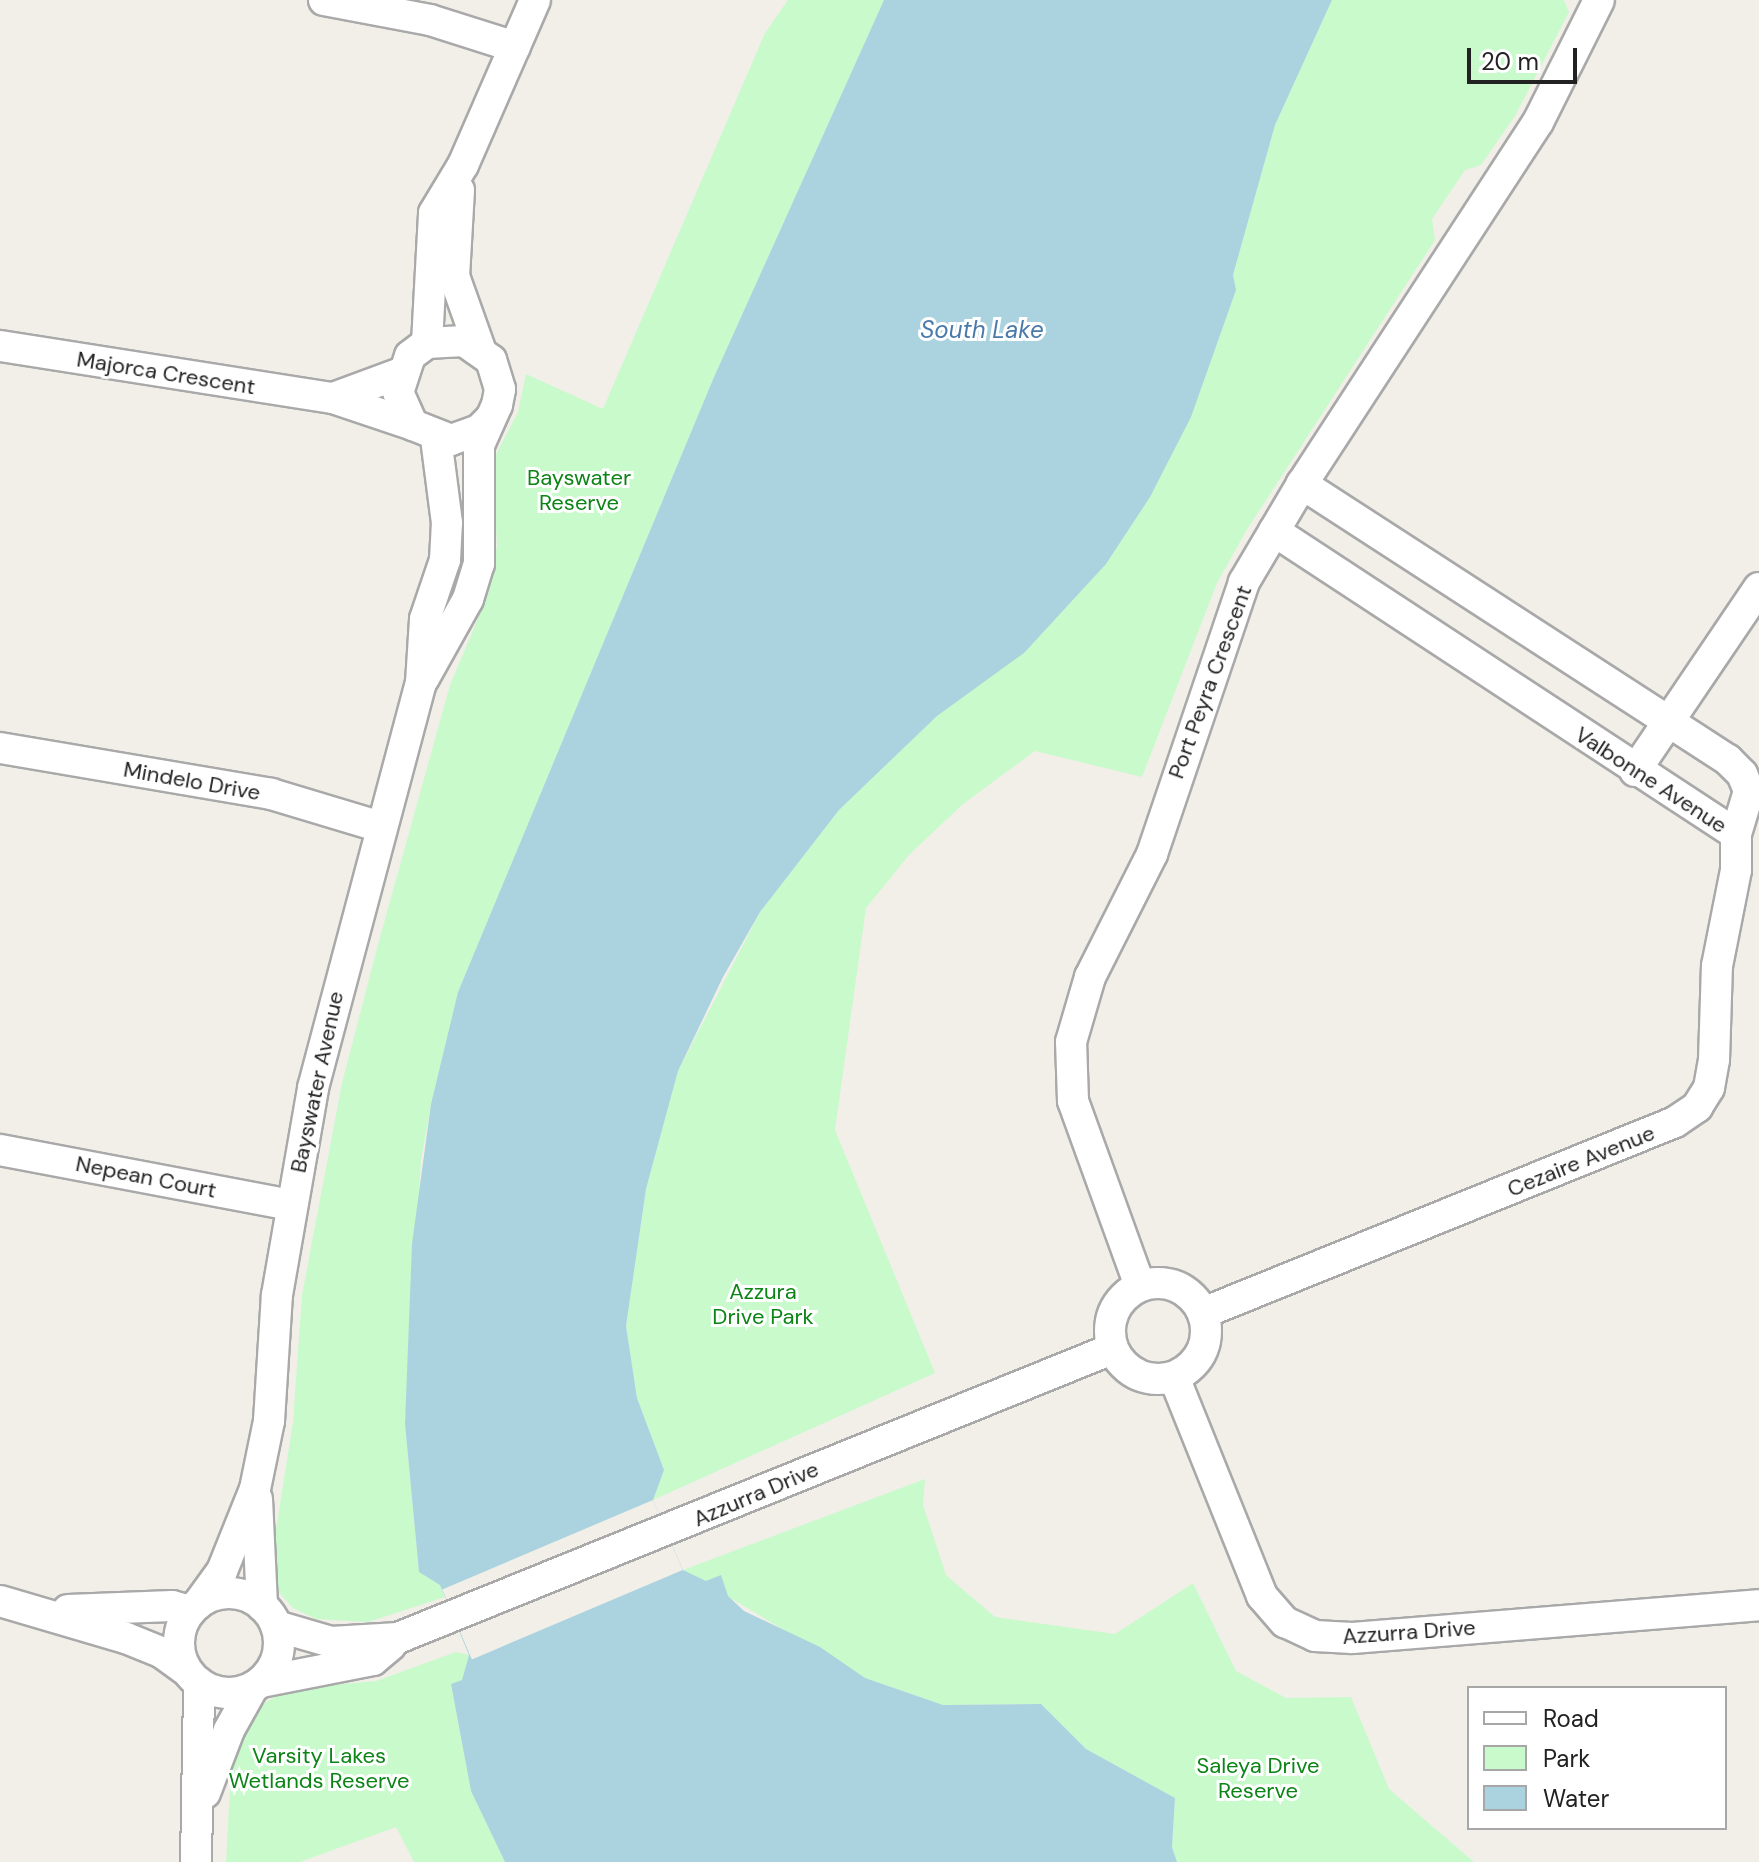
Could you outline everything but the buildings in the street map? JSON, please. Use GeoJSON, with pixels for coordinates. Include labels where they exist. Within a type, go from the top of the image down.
{"type":"FeatureCollection","features":[{"type":"Feature","properties":{"kind":"street"},"geometry":{"type":"LineString","coordinates":[[324,0],[430,20],[515,47]]}},
{"type":"Feature","properties":{"kind":"street","name":"Bayswater Avenue"},"geometry":{"type":"LineString","coordinates":[[427,343],[434,213],[463,165],[535,0]]}},
{"type":"Feature","properties":{"kind":"street","name":"Port Peyra Crescent"},"geometry":{"type":"LineString","coordinates":[[1140,1286],[1081,1129],[1070,1074],[1071,1042],[1090,977],[1152,854],[1231,609],[1302,484],[1538,122],[1599,0]]}},
{"type":"Feature","properties":{"kind":"street","name":"Bayswater Avenue"},"geometry":{"type":"LineString","coordinates":[[421,683],[468,599],[479,564],[479,445],[500,389],[498,374],[480,349],[454,276],[453,220],[463,165]]}},
{"type":"Feature","properties":{"kind":"street"},"geometry":{"type":"LineString","coordinates":[[401,373],[410,356],[427,343],[445,338],[480,349]]}},
{"type":"Feature","properties":{"kind":"street","name":"Majorca Crescent"},"geometry":{"type":"LineString","coordinates":[[0,346],[333,398],[424,431]]}},
{"type":"Feature","properties":{"kind":"street","name":"Bayswater Avenue"},"geometry":{"type":"LineString","coordinates":[[194,1608],[229,1557],[255,1489],[269,1421],[273,1336],[292,1205],[329,1015],[421,683],[425,619],[445,550],[443,477],[424,431],[398,392],[401,373]]}},
{"type":"Feature","properties":{"kind":"street","name":"Majorca Crescent"},"geometry":{"type":"LineString","coordinates":[[333,398],[401,373]]}},
{"type":"Feature","properties":{"kind":"street"},"geometry":{"type":"LineString","coordinates":[[424,431],[466,436],[490,419]]}},
{"type":"Feature","properties":{"kind":"street","name":"Valbonne Avenue"},"geometry":{"type":"LineString","coordinates":[[1274,531],[1635,771],[1736,834],[1749,791],[1742,774],[1670,722],[1302,484]]}},
{"type":"Feature","properties":{"kind":"street"},"geometry":{"type":"LineString","coordinates":[[1635,771],[1759,588]]}},
{"type":"Feature","properties":{"kind":"street","name":"Mindelo Drive"},"geometry":{"type":"LineString","coordinates":[[0,748],[271,794],[381,827]]}},
{"type":"Feature","properties":{"kind":"street","name":"Cezaire Avenue"},"geometry":{"type":"LineString","coordinates":[[1203,1313],[1675,1122],[1697,1107],[1709,1088],[1714,1060],[1717,966],[1736,870],[1736,834]]}},
{"type":"Feature","properties":{"kind":"street","name":"Nepean Court"},"geometry":{"type":"LineString","coordinates":[[0,1150],[292,1205]]}},
{"type":"Feature","properties":{"kind":"street"},"geometry":{"type":"LineString","coordinates":[[1140,1286],[1177,1287],[1203,1313],[1202,1352],[1174,1377],[1137,1376],[1112,1349],[1111,1317],[1122,1299],[1140,1286]]}},
{"type":"Feature","properties":{"kind":"street","name":"Azzurra Drive"},"geometry":{"type":"LineString","coordinates":[[398,1638],[1112,1349]]}},
{"type":"Feature","properties":{"kind":"street","name":"Azzurra Drive"},"geometry":{"type":"LineString","coordinates":[[1174,1377],[1262,1596],[1285,1622],[1315,1636],[1352,1638],[1759,1605]]}},
{"type":"Feature","properties":{"kind":"street","name":"Bayswater Avenue"},"geometry":{"type":"LineString","coordinates":[[255,1489],[269,1616]]}},
{"type":"Feature","properties":{"kind":"street"},"geometry":{"type":"LineString","coordinates":[[46,1611],[172,1606],[194,1608],[224,1594],[331,1642],[398,1638]]}},
{"type":"Feature","properties":{"kind":"street"},"geometry":{"type":"LineString","coordinates":[[0,1601],[46,1611],[161,1652],[193,1677],[225,1693],[373,1660],[398,1638]]}},
{"type":"Feature","properties":{"kind":"street"},"geometry":{"type":"LineString","coordinates":[[194,1608],[179,1641],[193,1677],[198,1809],[196,1862]]}},
{"type":"Feature","properties":{"kind":"street"},"geometry":{"type":"LineString","coordinates":[[198,1809],[229,1730],[277,1656],[269,1616]]}},
{"type":"Feature","properties":{"kind":"green space","name":"Bayswater Reserve"},"geometry":{"type":"Polygon","coordinates":[[[788,0],[884,0],[714,377],[458,992],[431,1104],[421,1161],[405,1424],[419,1572],[440,1584],[445,1597],[368,1622],[316,1619],[293,1608],[276,1589],[270,1567],[293,1422],[302,1295],[342,1083],[379,941],[450,685],[489,592],[497,545],[492,462],[518,412],[526,374],[603,409],[765,33],[788,0]]]}},
{"type":"Feature","properties":{"kind":"green space","name":"Azzura Drive Park"},"geometry":{"type":"Polygon","coordinates":[[[1332,0],[1564,0],[1569,12],[1515,116],[1481,165],[1465,170],[1432,219],[1435,240],[1246,531],[1217,583],[1142,777],[1035,751],[963,804],[909,855],[866,908],[835,1130],[935,1373],[653,1500],[664,1470],[637,1398],[626,1326],[646,1189],[678,1071],[760,912],[839,810],[937,716],[1233,275],[1275,125],[1332,0]]]}},
{"type":"Feature","properties":{"kind":"green space","name":"Saleya Drive Reserve"},"geometry":{"type":"Polygon","coordinates":[[[925,1479],[923,1505],[946,1575],[995,1617],[1115,1634],[1193,1583],[1236,1671],[1286,1698],[1351,1697],[1389,1789],[1474,1862],[1177,1862],[1172,1847],[1175,1798],[1086,1749],[1041,1704],[943,1705],[865,1678],[683,1570],[925,1479]]]}},
{"type":"Feature","properties":{"kind":"green space","name":"Varsity Lakes Wetlands Reserve"},"geometry":{"type":"Polygon","coordinates":[[[456,1652],[469,1655],[462,1680],[451,1685],[471,1791],[505,1862],[414,1862],[396,1827],[300,1862],[226,1862],[231,1769],[241,1732],[255,1709],[287,1689],[376,1681],[456,1652]]]}},
{"type":"Feature","properties":{"kind":"water","name":"South Lake"},"geometry":{"type":"Polygon","coordinates":[[[884,0],[1332,0],[1275,125],[1233,275],[1236,290],[1191,417],[1150,497],[1106,564],[1024,653],[937,716],[839,810],[760,912],[723,977],[678,1071],[646,1189],[626,1326],[637,1398],[664,1470],[653,1500],[683,1570],[706,1581],[721,1575],[728,1596],[744,1611],[820,1647],[865,1678],[943,1705],[1041,1704],[1086,1749],[1175,1798],[1172,1847],[1177,1862],[505,1862],[471,1791],[451,1684],[462,1680],[469,1655],[440,1585],[419,1572],[405,1424],[412,1244],[431,1104],[458,992],[714,377],[884,0]]]}},
{"type":"Feature","properties":{"kind":"pier"},"geometry":{"type":"Polygon","coordinates":[[[653,1500],[683,1570],[472,1659],[442,1589],[653,1500]]]}}]}
